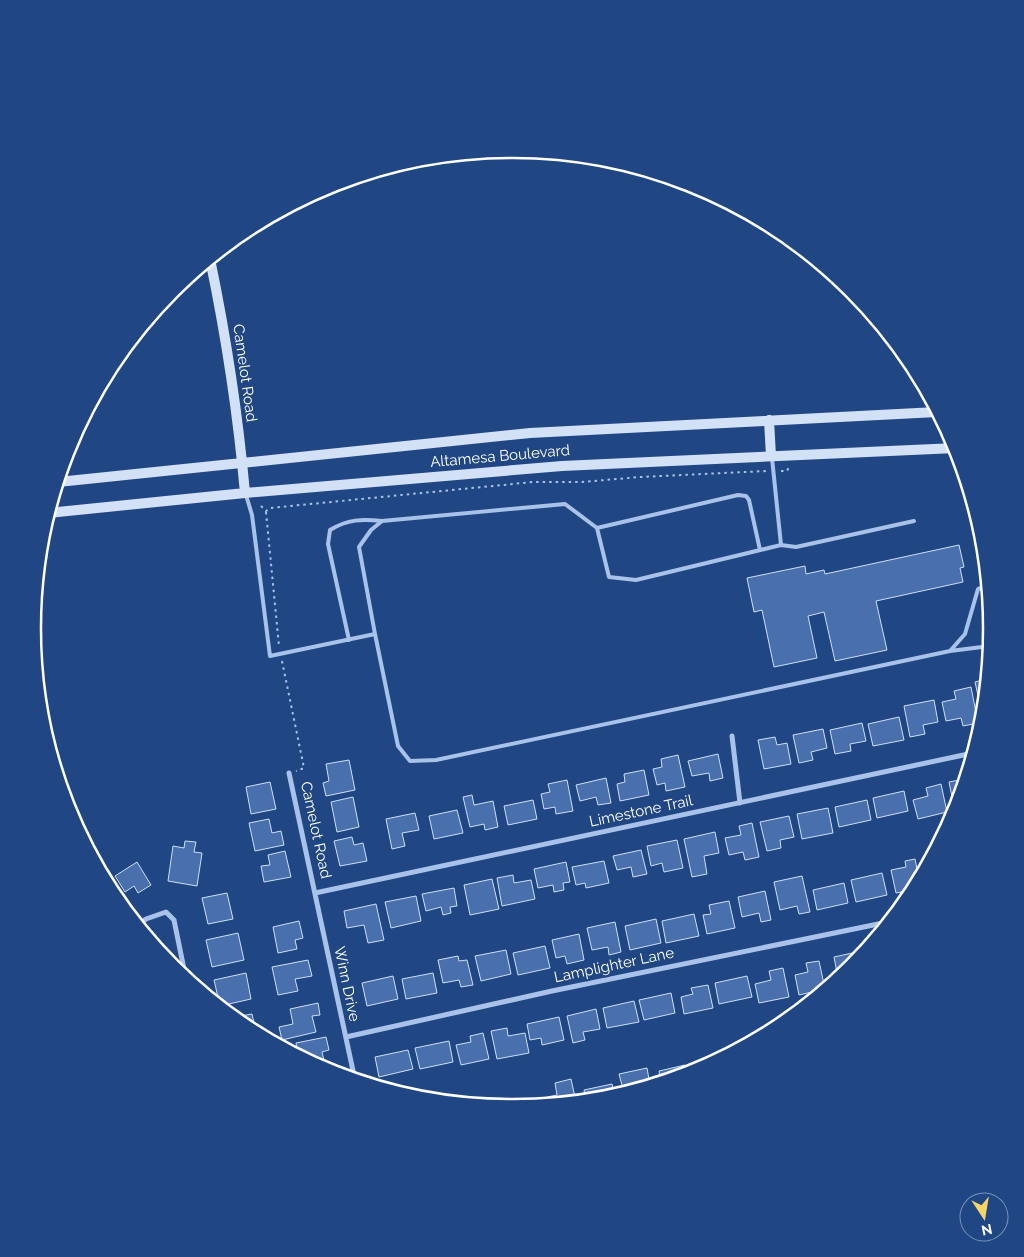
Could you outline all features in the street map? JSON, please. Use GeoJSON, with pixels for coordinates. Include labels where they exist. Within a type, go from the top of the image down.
{"type":"FeatureCollection","features":[{"type":"Feature","properties":{"kind":"main road","name":"Camelot Road"},"geometry":{"type":"LineString","coordinates":[[212,267],[222,316],[245,493]]}},
{"type":"Feature","properties":{"kind":"main road","name":"Altamesa Boulevard"},"geometry":{"type":"LineString","coordinates":[[65,481],[530,433],[930,412]]}},
{"type":"Feature","properties":{"kind":"main road"},"geometry":{"type":"LineString","coordinates":[[769,420],[771,456]]}},
{"type":"Feature","properties":{"kind":"main road","name":"Altamesa Boulevard"},"geometry":{"type":"LineString","coordinates":[[56,512],[245,493],[562,466],[947,448]]}},
{"type":"Feature","properties":{"kind":"street"},"geometry":{"type":"LineString","coordinates":[[732,736],[740,803]]}},
{"type":"Feature","properties":{"kind":"street","name":"Limestone Trail"},"geometry":{"type":"LineString","coordinates":[[315,893],[966,755]]}},
{"type":"Feature","properties":{"kind":"street","name":"Camelot Road"},"geometry":{"type":"LineString","coordinates":[[289,773],[315,893]]}},
{"type":"Feature","properties":{"kind":"street","name":"Winn Drive"},"geometry":{"type":"LineString","coordinates":[[315,893],[353,1071]]}},
{"type":"Feature","properties":{"kind":"street"},"geometry":{"type":"LineString","coordinates":[[144,921],[166,912],[174,920],[183,965]]}},
{"type":"Feature","properties":{"kind":"street","name":"Lamplighter Lane"},"geometry":{"type":"LineString","coordinates":[[346,1037],[561,989],[878,924]]}},
{"type":"Feature","properties":{"kind":"lane"},"geometry":{"type":"LineString","coordinates":[[771,456],[781,545]]}},
{"type":"Feature","properties":{"kind":"lane"},"geometry":{"type":"LineString","coordinates":[[245,493],[252,515],[270,656],[375,634]]}},
{"type":"Feature","properties":{"kind":"lane"},"geometry":{"type":"LineString","coordinates":[[597,528],[738,495],[746,496],[749,500],[760,550]]}},
{"type":"Feature","properties":{"kind":"lane"},"geometry":{"type":"LineString","coordinates":[[349,640],[328,544],[330,530],[342,522],[360,519],[382,521],[565,504],[597,528],[609,577],[636,580],[781,545],[796,547],[914,521]]}},
{"type":"Feature","properties":{"kind":"lane"},"geometry":{"type":"LineString","coordinates":[[382,521],[371,530],[359,547],[398,746],[410,761],[436,760],[950,651],[982,647]]}},
{"type":"Feature","properties":{"kind":"lane"},"geometry":{"type":"LineString","coordinates":[[950,651],[966,634],[978,589],[981,588]]}},
{"type":"Feature","properties":{"kind":"path"},"geometry":{"type":"LineString","coordinates":[[261,506],[266,511],[270,508],[533,482],[582,482],[640,477],[774,471],[787,470],[789,465]]}},
{"type":"Feature","properties":{"kind":"building"},"geometry":{"type":"Polygon","coordinates":[[[959,545],[964,567],[960,568],[963,582],[876,601],[887,650],[835,661],[824,612],[808,616],[817,658],[774,667],[762,610],[754,612],[747,578],[805,566],[806,574],[824,570],[825,574],[959,545]]]}},
{"type":"Feature","properties":{"kind":"building"},"geometry":{"type":"Polygon","coordinates":[[[980,681],[978,696],[975,682],[980,681]]]}},
{"type":"Feature","properties":{"kind":"building"},"geometry":{"type":"Polygon","coordinates":[[[971,687],[976,711],[973,724],[963,726],[961,718],[946,721],[942,702],[956,699],[954,691],[971,687]]]}},
{"type":"Feature","properties":{"kind":"building"},"geometry":{"type":"Polygon","coordinates":[[[934,700],[938,722],[923,725],[925,734],[910,737],[904,706],[934,700]]]}},
{"type":"Feature","properties":{"kind":"building"},"geometry":{"type":"Polygon","coordinates":[[[899,717],[904,740],[873,746],[868,724],[899,717]]]}},
{"type":"Feature","properties":{"kind":"building"},"geometry":{"type":"Polygon","coordinates":[[[862,723],[866,741],[850,744],[851,751],[835,754],[830,730],[862,723]]]}},
{"type":"Feature","properties":{"kind":"building"},"geometry":{"type":"Polygon","coordinates":[[[823,729],[827,748],[811,752],[813,760],[799,763],[793,735],[823,729]]]}},
{"type":"Feature","properties":{"kind":"building"},"geometry":{"type":"Polygon","coordinates":[[[775,737],[777,745],[787,743],[791,764],[764,769],[758,740],[775,737]]]}},
{"type":"Feature","properties":{"kind":"building"},"geometry":{"type":"Polygon","coordinates":[[[718,754],[723,778],[710,781],[709,773],[692,776],[688,761],[718,754]]]}},
{"type":"Feature","properties":{"kind":"building"},"geometry":{"type":"Polygon","coordinates":[[[678,755],[685,787],[666,791],[665,783],[657,785],[653,769],[662,767],[661,759],[678,755]]]}},
{"type":"Feature","properties":{"kind":"building"},"geometry":{"type":"Polygon","coordinates":[[[349,760],[355,790],[326,796],[323,783],[329,781],[326,764],[349,760]]]}},
{"type":"Feature","properties":{"kind":"building"},"geometry":{"type":"Polygon","coordinates":[[[644,770],[649,795],[620,801],[617,784],[625,782],[624,774],[644,770]]]}},
{"type":"Feature","properties":{"kind":"building"},"geometry":{"type":"Polygon","coordinates":[[[606,778],[611,803],[598,805],[596,797],[580,801],[576,785],[606,778]]]}},
{"type":"Feature","properties":{"kind":"building"},"geometry":{"type":"Polygon","coordinates":[[[567,780],[573,811],[556,814],[555,807],[544,809],[541,794],[550,792],[548,784],[567,780]]]}},
{"type":"Feature","properties":{"kind":"building"},"geometry":{"type":"Polygon","coordinates":[[[958,780],[952,796],[949,782],[958,780]]]}},
{"type":"Feature","properties":{"kind":"building"},"geometry":{"type":"Polygon","coordinates":[[[270,782],[276,809],[251,814],[246,787],[270,782]]]}},
{"type":"Feature","properties":{"kind":"building"},"geometry":{"type":"Polygon","coordinates":[[[941,784],[947,810],[945,812],[918,819],[913,800],[928,796],[926,788],[941,784]]]}},
{"type":"Feature","properties":{"kind":"building"},"geometry":{"type":"Polygon","coordinates":[[[904,791],[908,811],[877,818],[873,798],[904,791]]]}},
{"type":"Feature","properties":{"kind":"building"},"geometry":{"type":"Polygon","coordinates":[[[472,795],[474,805],[493,801],[498,827],[485,830],[484,824],[470,827],[463,797],[472,795]]]}},
{"type":"Feature","properties":{"kind":"building"},"geometry":{"type":"Polygon","coordinates":[[[353,797],[359,827],[337,832],[331,802],[353,797]]]}},
{"type":"Feature","properties":{"kind":"building"},"geometry":{"type":"Polygon","coordinates":[[[533,800],[537,819],[508,825],[504,806],[533,800]]]}},
{"type":"Feature","properties":{"kind":"building"},"geometry":{"type":"Polygon","coordinates":[[[867,800],[871,820],[839,827],[835,807],[867,800]]]}},
{"type":"Feature","properties":{"kind":"building"},"geometry":{"type":"Polygon","coordinates":[[[828,808],[833,833],[802,839],[797,814],[828,808]]]}},
{"type":"Feature","properties":{"kind":"building"},"geometry":{"type":"Polygon","coordinates":[[[457,810],[463,833],[434,839],[429,816],[457,810]]]}},
{"type":"Feature","properties":{"kind":"building"},"geometry":{"type":"Polygon","coordinates":[[[415,813],[419,830],[402,833],[405,846],[392,849],[386,819],[415,813]]]}},
{"type":"Feature","properties":{"kind":"building"},"geometry":{"type":"Polygon","coordinates":[[[789,816],[794,837],[780,840],[781,848],[767,851],[760,822],[789,816]]]}},
{"type":"Feature","properties":{"kind":"building"},"geometry":{"type":"Polygon","coordinates":[[[269,819],[272,833],[281,831],[284,845],[255,851],[249,823],[269,819]]]}},
{"type":"Feature","properties":{"kind":"building"},"geometry":{"type":"Polygon","coordinates":[[[752,823],[759,857],[745,860],[743,852],[729,855],[725,838],[741,835],[739,826],[752,823]]]}},
{"type":"Feature","properties":{"kind":"building"},"geometry":{"type":"Polygon","coordinates":[[[715,832],[719,853],[704,856],[707,874],[692,877],[684,839],[715,832]]]}},
{"type":"Feature","properties":{"kind":"building"},"geometry":{"type":"Polygon","coordinates":[[[352,837],[354,845],[363,843],[367,861],[340,866],[334,841],[352,837]]]}},
{"type":"Feature","properties":{"kind":"building"},"geometry":{"type":"Polygon","coordinates":[[[677,840],[683,868],[664,872],[662,863],[651,866],[647,846],[677,840]]]}},
{"type":"Feature","properties":{"kind":"building"},"geometry":{"type":"Polygon","coordinates":[[[185,841],[196,842],[194,852],[202,853],[197,886],[168,881],[173,846],[184,848],[185,841]]]}},
{"type":"Feature","properties":{"kind":"building"},"geometry":{"type":"Polygon","coordinates":[[[641,850],[647,874],[633,877],[631,867],[617,870],[613,856],[641,850]]]}},
{"type":"Feature","properties":{"kind":"building"},"geometry":{"type":"Polygon","coordinates":[[[285,851],[291,877],[264,882],[261,866],[270,865],[268,855],[285,851]]]}},
{"type":"Feature","properties":{"kind":"building"},"geometry":{"type":"Polygon","coordinates":[[[915,859],[917,869],[902,892],[896,893],[891,870],[906,867],[905,861],[915,859]]]}},
{"type":"Feature","properties":{"kind":"building"},"geometry":{"type":"Polygon","coordinates":[[[604,861],[609,883],[586,888],[585,883],[576,885],[572,867],[604,861]]]}},
{"type":"Feature","properties":{"kind":"building"},"geometry":{"type":"Polygon","coordinates":[[[137,862],[151,885],[138,893],[134,886],[125,892],[115,876],[137,862]]]}},
{"type":"Feature","properties":{"kind":"building"},"geometry":{"type":"Polygon","coordinates":[[[566,862],[570,882],[563,883],[564,890],[554,892],[553,885],[538,888],[534,869],[566,862]]]}},
{"type":"Feature","properties":{"kind":"building"},"geometry":{"type":"Polygon","coordinates":[[[882,873],[887,895],[856,902],[851,880],[882,873]]]}},
{"type":"Feature","properties":{"kind":"building"},"geometry":{"type":"Polygon","coordinates":[[[513,875],[514,883],[531,880],[535,899],[502,906],[497,878],[513,875]]]}},
{"type":"Feature","properties":{"kind":"building"},"geometry":{"type":"Polygon","coordinates":[[[802,876],[810,912],[799,914],[797,906],[780,910],[774,882],[802,876]]]}},
{"type":"Feature","properties":{"kind":"building"},"geometry":{"type":"Polygon","coordinates":[[[492,879],[499,909],[470,915],[464,885],[492,879]]]}},
{"type":"Feature","properties":{"kind":"building"},"geometry":{"type":"Polygon","coordinates":[[[844,883],[848,903],[817,910],[813,890],[844,883]]]}},
{"type":"Feature","properties":{"kind":"building"},"geometry":{"type":"Polygon","coordinates":[[[454,888],[457,906],[450,907],[451,913],[443,915],[441,907],[426,911],[422,894],[454,888]]]}},
{"type":"Feature","properties":{"kind":"building"},"geometry":{"type":"Polygon","coordinates":[[[765,891],[771,920],[761,922],[759,913],[742,917],[738,897],[765,891]]]}},
{"type":"Feature","properties":{"kind":"building"},"geometry":{"type":"Polygon","coordinates":[[[227,893],[233,919],[208,924],[202,898],[227,893]]]}},
{"type":"Feature","properties":{"kind":"building"},"geometry":{"type":"Polygon","coordinates":[[[416,896],[421,921],[391,928],[385,902],[416,896]]]}},
{"type":"Feature","properties":{"kind":"building"},"geometry":{"type":"Polygon","coordinates":[[[729,901],[735,928],[707,934],[703,915],[711,914],[709,905],[729,901]]]}},
{"type":"Feature","properties":{"kind":"building"},"geometry":{"type":"Polygon","coordinates":[[[376,904],[384,940],[368,943],[364,925],[347,928],[344,911],[376,904]]]}},
{"type":"Feature","properties":{"kind":"building"},"geometry":{"type":"Polygon","coordinates":[[[694,914],[699,936],[666,943],[662,921],[694,914]]]}},
{"type":"Feature","properties":{"kind":"building"},"geometry":{"type":"Polygon","coordinates":[[[656,919],[661,943],[630,950],[625,926],[656,919]]]}},
{"type":"Feature","properties":{"kind":"building"},"geometry":{"type":"Polygon","coordinates":[[[299,921],[303,938],[295,940],[297,949],[278,953],[273,927],[299,921]]]}},
{"type":"Feature","properties":{"kind":"building"},"geometry":{"type":"Polygon","coordinates":[[[615,922],[621,952],[609,955],[608,947],[592,950],[587,928],[615,922]]]}},
{"type":"Feature","properties":{"kind":"building"},"geometry":{"type":"Polygon","coordinates":[[[238,933],[244,960],[212,967],[206,940],[238,933]]]}},
{"type":"Feature","properties":{"kind":"building"},"geometry":{"type":"Polygon","coordinates":[[[579,934],[584,960],[567,964],[565,956],[556,958],[552,940],[579,934]]]}},
{"type":"Feature","properties":{"kind":"building"},"geometry":{"type":"Polygon","coordinates":[[[545,946],[550,968],[518,975],[513,953],[545,946]]]}},
{"type":"Feature","properties":{"kind":"building"},"geometry":{"type":"Polygon","coordinates":[[[506,950],[511,974],[481,981],[475,956],[506,950]]]}},
{"type":"Feature","properties":{"kind":"building"},"geometry":{"type":"Polygon","coordinates":[[[853,953],[836,969],[834,957],[853,953]]]}},
{"type":"Feature","properties":{"kind":"building"},"geometry":{"type":"Polygon","coordinates":[[[458,956],[459,961],[467,960],[473,985],[461,987],[459,980],[443,983],[438,960],[458,956]]]}},
{"type":"Feature","properties":{"kind":"building"},"geometry":{"type":"Polygon","coordinates":[[[308,960],[312,976],[295,979],[298,991],[278,995],[272,967],[308,960]]]}},
{"type":"Feature","properties":{"kind":"building"},"geometry":{"type":"Polygon","coordinates":[[[819,961],[823,981],[810,992],[799,995],[795,975],[808,972],[806,963],[819,961]]]}},
{"type":"Feature","properties":{"kind":"building"},"geometry":{"type":"Polygon","coordinates":[[[783,968],[789,997],[759,1003],[755,984],[771,980],[769,971],[783,968]]]}},
{"type":"Feature","properties":{"kind":"building"},"geometry":{"type":"Polygon","coordinates":[[[246,973],[251,999],[228,1004],[218,996],[214,980],[246,973]]]}},
{"type":"Feature","properties":{"kind":"building"},"geometry":{"type":"Polygon","coordinates":[[[433,973],[437,993],[406,999],[402,979],[433,973]]]}},
{"type":"Feature","properties":{"kind":"building"},"geometry":{"type":"Polygon","coordinates":[[[393,976],[398,999],[367,1006],[362,983],[393,976]]]}},
{"type":"Feature","properties":{"kind":"building"},"geometry":{"type":"Polygon","coordinates":[[[747,976],[752,997],[719,1004],[715,983],[747,976]]]}},
{"type":"Feature","properties":{"kind":"building"},"geometry":{"type":"Polygon","coordinates":[[[708,985],[713,1008],[684,1014],[681,997],[693,994],[691,988],[708,985]]]}},
{"type":"Feature","properties":{"kind":"building"},"geometry":{"type":"Polygon","coordinates":[[[671,993],[675,1013],[644,1020],[639,1000],[671,993]]]}},
{"type":"Feature","properties":{"kind":"building"},"geometry":{"type":"Polygon","coordinates":[[[634,1001],[639,1022],[607,1028],[603,1008],[634,1001]]]}},
{"type":"Feature","properties":{"kind":"building"},"geometry":{"type":"Polygon","coordinates":[[[318,1003],[320,1015],[312,1016],[316,1032],[282,1039],[279,1027],[293,1024],[290,1009],[318,1003]]]}},
{"type":"Feature","properties":{"kind":"building"},"geometry":{"type":"Polygon","coordinates":[[[596,1009],[600,1029],[583,1032],[585,1040],[573,1043],[567,1016],[596,1009]]]}},
{"type":"Feature","properties":{"kind":"building"},"geometry":{"type":"Polygon","coordinates":[[[252,1014],[254,1022],[250,1020],[244,1015],[252,1014]]]}},
{"type":"Feature","properties":{"kind":"building"},"geometry":{"type":"Polygon","coordinates":[[[559,1017],[564,1040],[542,1045],[541,1038],[530,1040],[527,1024],[559,1017]]]}},
{"type":"Feature","properties":{"kind":"building"},"geometry":{"type":"Polygon","coordinates":[[[507,1028],[508,1036],[525,1033],[529,1053],[497,1059],[491,1031],[507,1028]]]}},
{"type":"Feature","properties":{"kind":"building"},"geometry":{"type":"Polygon","coordinates":[[[483,1033],[489,1059],[461,1065],[456,1045],[471,1042],[470,1036],[483,1033]]]}},
{"type":"Feature","properties":{"kind":"building"},"geometry":{"type":"Polygon","coordinates":[[[326,1037],[329,1050],[322,1052],[324,1059],[297,1047],[296,1043],[326,1037]]]}},
{"type":"Feature","properties":{"kind":"building"},"geometry":{"type":"Polygon","coordinates":[[[449,1041],[453,1062],[420,1069],[415,1048],[449,1041]]]}},
{"type":"Feature","properties":{"kind":"building"},"geometry":{"type":"Polygon","coordinates":[[[408,1050],[413,1069],[379,1077],[375,1057],[408,1050]]]}},
{"type":"Feature","properties":{"kind":"building"},"geometry":{"type":"Polygon","coordinates":[[[685,1065],[685,1066],[660,1075],[659,1071],[685,1065]]]}},
{"type":"Feature","properties":{"kind":"building"},"geometry":{"type":"Polygon","coordinates":[[[647,1068],[649,1078],[622,1086],[619,1074],[647,1068]]]}},
{"type":"Feature","properties":{"kind":"building"},"geometry":{"type":"Polygon","coordinates":[[[571,1079],[574,1095],[547,1098],[557,1095],[555,1083],[571,1079]]]}},
{"type":"Feature","properties":{"kind":"building"},"geometry":{"type":"Polygon","coordinates":[[[612,1084],[613,1088],[585,1093],[584,1090],[612,1084]]]}}]}
